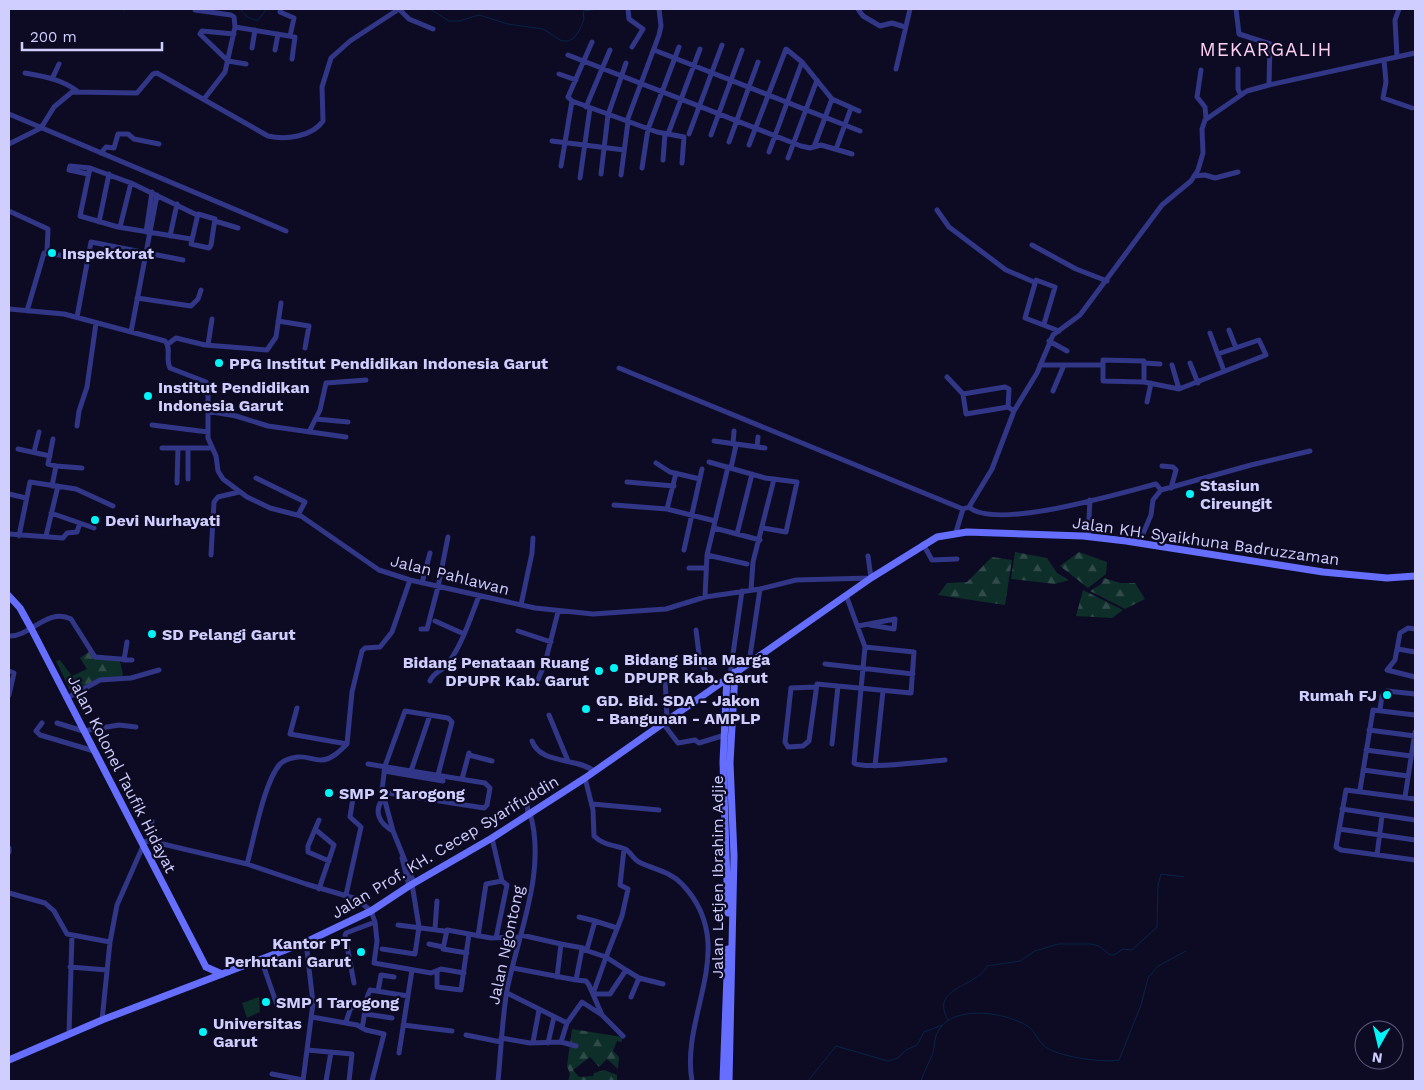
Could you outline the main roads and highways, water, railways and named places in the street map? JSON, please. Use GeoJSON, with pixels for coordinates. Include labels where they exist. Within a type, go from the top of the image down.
{"type":"FeatureCollection","features":[{"type":"Feature","properties":{"kind":"main road","name":"Jalan KH. Syaikhuna Badruzzaman"},"geometry":{"type":"LineString","coordinates":[[731,674],[923,544],[937,537],[956,532],[1088,537],[1139,543],[1323,572],[1386,578],[1415,576]]}},
{"type":"Feature","properties":{"kind":"main road","name":"Jalan Kolonel Taufik Hidayat"},"geometry":{"type":"LineString","coordinates":[[9,596],[20,608],[86,731],[94,751],[145,843],[206,967]]}},
{"type":"Feature","properties":{"kind":"main road","name":"Jalan Prof. KH. Cecep Syarifuddin"},"geometry":{"type":"LineString","coordinates":[[9,1059],[102,1020],[260,959],[306,944],[371,911],[411,884],[492,838],[585,778],[731,674]]}},
{"type":"Feature","properties":{"kind":"main road","name":"Jalan Letjen Ibrahim Adjie"},"geometry":{"type":"LineString","coordinates":[[729,1081],[728,877],[723,762],[727,699],[731,674]]}},
{"type":"Feature","properties":{"kind":"main road","name":"Jalan Letjen Ibrahim Adjie"},"geometry":{"type":"LineString","coordinates":[[723,1081],[728,1029],[734,856],[730,763],[731,674]]}},
{"type":"Feature","properties":{"kind":"main road"},"geometry":{"type":"LineString","coordinates":[[706,692],[718,691],[727,699]]}},
{"type":"Feature","properties":{"kind":"main road"},"geometry":{"type":"LineString","coordinates":[[204,982],[206,967],[222,974]]}},
{"type":"Feature","properties":{"kind":"waterway"},"geometry":{"type":"LineString","coordinates":[[240,9],[255,20],[258,20],[267,9]]}},
{"type":"Feature","properties":{"kind":"waterway"},"geometry":{"type":"LineString","coordinates":[[430,9],[449,21],[459,21],[479,15],[508,24],[543,29],[562,41],[574,38],[584,19],[583,11],[599,9]]}},
{"type":"Feature","properties":{"kind":"waterway"},"geometry":{"type":"LineString","coordinates":[[948,1020],[944,1009],[945,1001],[949,994],[974,979],[987,966],[1020,961],[1035,951],[1058,944],[1091,944],[1099,946],[1110,955],[1114,955],[1123,949],[1132,950],[1157,927],[1158,885],[1161,874],[1184,877]]}},
{"type":"Feature","properties":{"kind":"waterway"},"geometry":{"type":"LineString","coordinates":[[921,1081],[933,1053],[940,1028],[948,1020],[971,1013],[996,1015],[1020,1022],[1029,1027],[1043,1045],[1058,1053],[1091,1060],[1119,1060],[1141,1005],[1148,978],[1158,966],[1186,951]]}},
{"type":"Feature","properties":{"kind":"waterway"},"geometry":{"type":"LineString","coordinates":[[808,1081],[836,1046],[888,1061],[898,1058],[906,1050],[917,1045],[924,1032],[942,1025]]}},
{"type":"Feature","properties":{"kind":"place","name":"Inspektorat"},"geometry":{"type":"Point","coordinates":[52,253]}},
{"type":"Feature","properties":{"kind":"place","name":"PPG Institut Pendidikan Indonesia Garut"},"geometry":{"type":"Point","coordinates":[219,363]}},
{"type":"Feature","properties":{"kind":"place","name":"Institut Pendidikan Indonesia Garut"},"geometry":{"type":"Point","coordinates":[148,396]}},
{"type":"Feature","properties":{"kind":"place","name":"Stasiun Cireungit"},"geometry":{"type":"Point","coordinates":[1190,494]}},
{"type":"Feature","properties":{"kind":"place","name":"Devi Nurhayati"},"geometry":{"type":"Point","coordinates":[95,520]}},
{"type":"Feature","properties":{"kind":"place","name":"SD Pelangi Garut"},"geometry":{"type":"Point","coordinates":[152,634]}},
{"type":"Feature","properties":{"kind":"place","name":"Bidang Bina Marga DPUPR Kab. Garut"},"geometry":{"type":"Point","coordinates":[614,668]}},
{"type":"Feature","properties":{"kind":"place","name":"Bidang Penataan Ruang DPUPR Kab. Garut"},"geometry":{"type":"Point","coordinates":[599,671]}},
{"type":"Feature","properties":{"kind":"place","name":"Rumah FJ"},"geometry":{"type":"Point","coordinates":[1387,695]}},
{"type":"Feature","properties":{"kind":"place","name":"GD. Bid. SDA - Jakon - Bangunan - AMPLP"},"geometry":{"type":"Point","coordinates":[586,709]}},
{"type":"Feature","properties":{"kind":"place","name":"SMP 2 Tarogong"},"geometry":{"type":"Point","coordinates":[329,793]}},
{"type":"Feature","properties":{"kind":"place","name":"Kantor PT Perhutani Garut"},"geometry":{"type":"Point","coordinates":[361,952]}},
{"type":"Feature","properties":{"kind":"place","name":"SMP 1 Tarogong"},"geometry":{"type":"Point","coordinates":[266,1002]}},
{"type":"Feature","properties":{"kind":"place","name":"Universitas Garut"},"geometry":{"type":"Point","coordinates":[203,1032]}},
{"type":"Feature","properties":{"kind":"district","name":"MEKARGALIH"},"geometry":{"type":"Point","coordinates":[1266,49]}}]}
